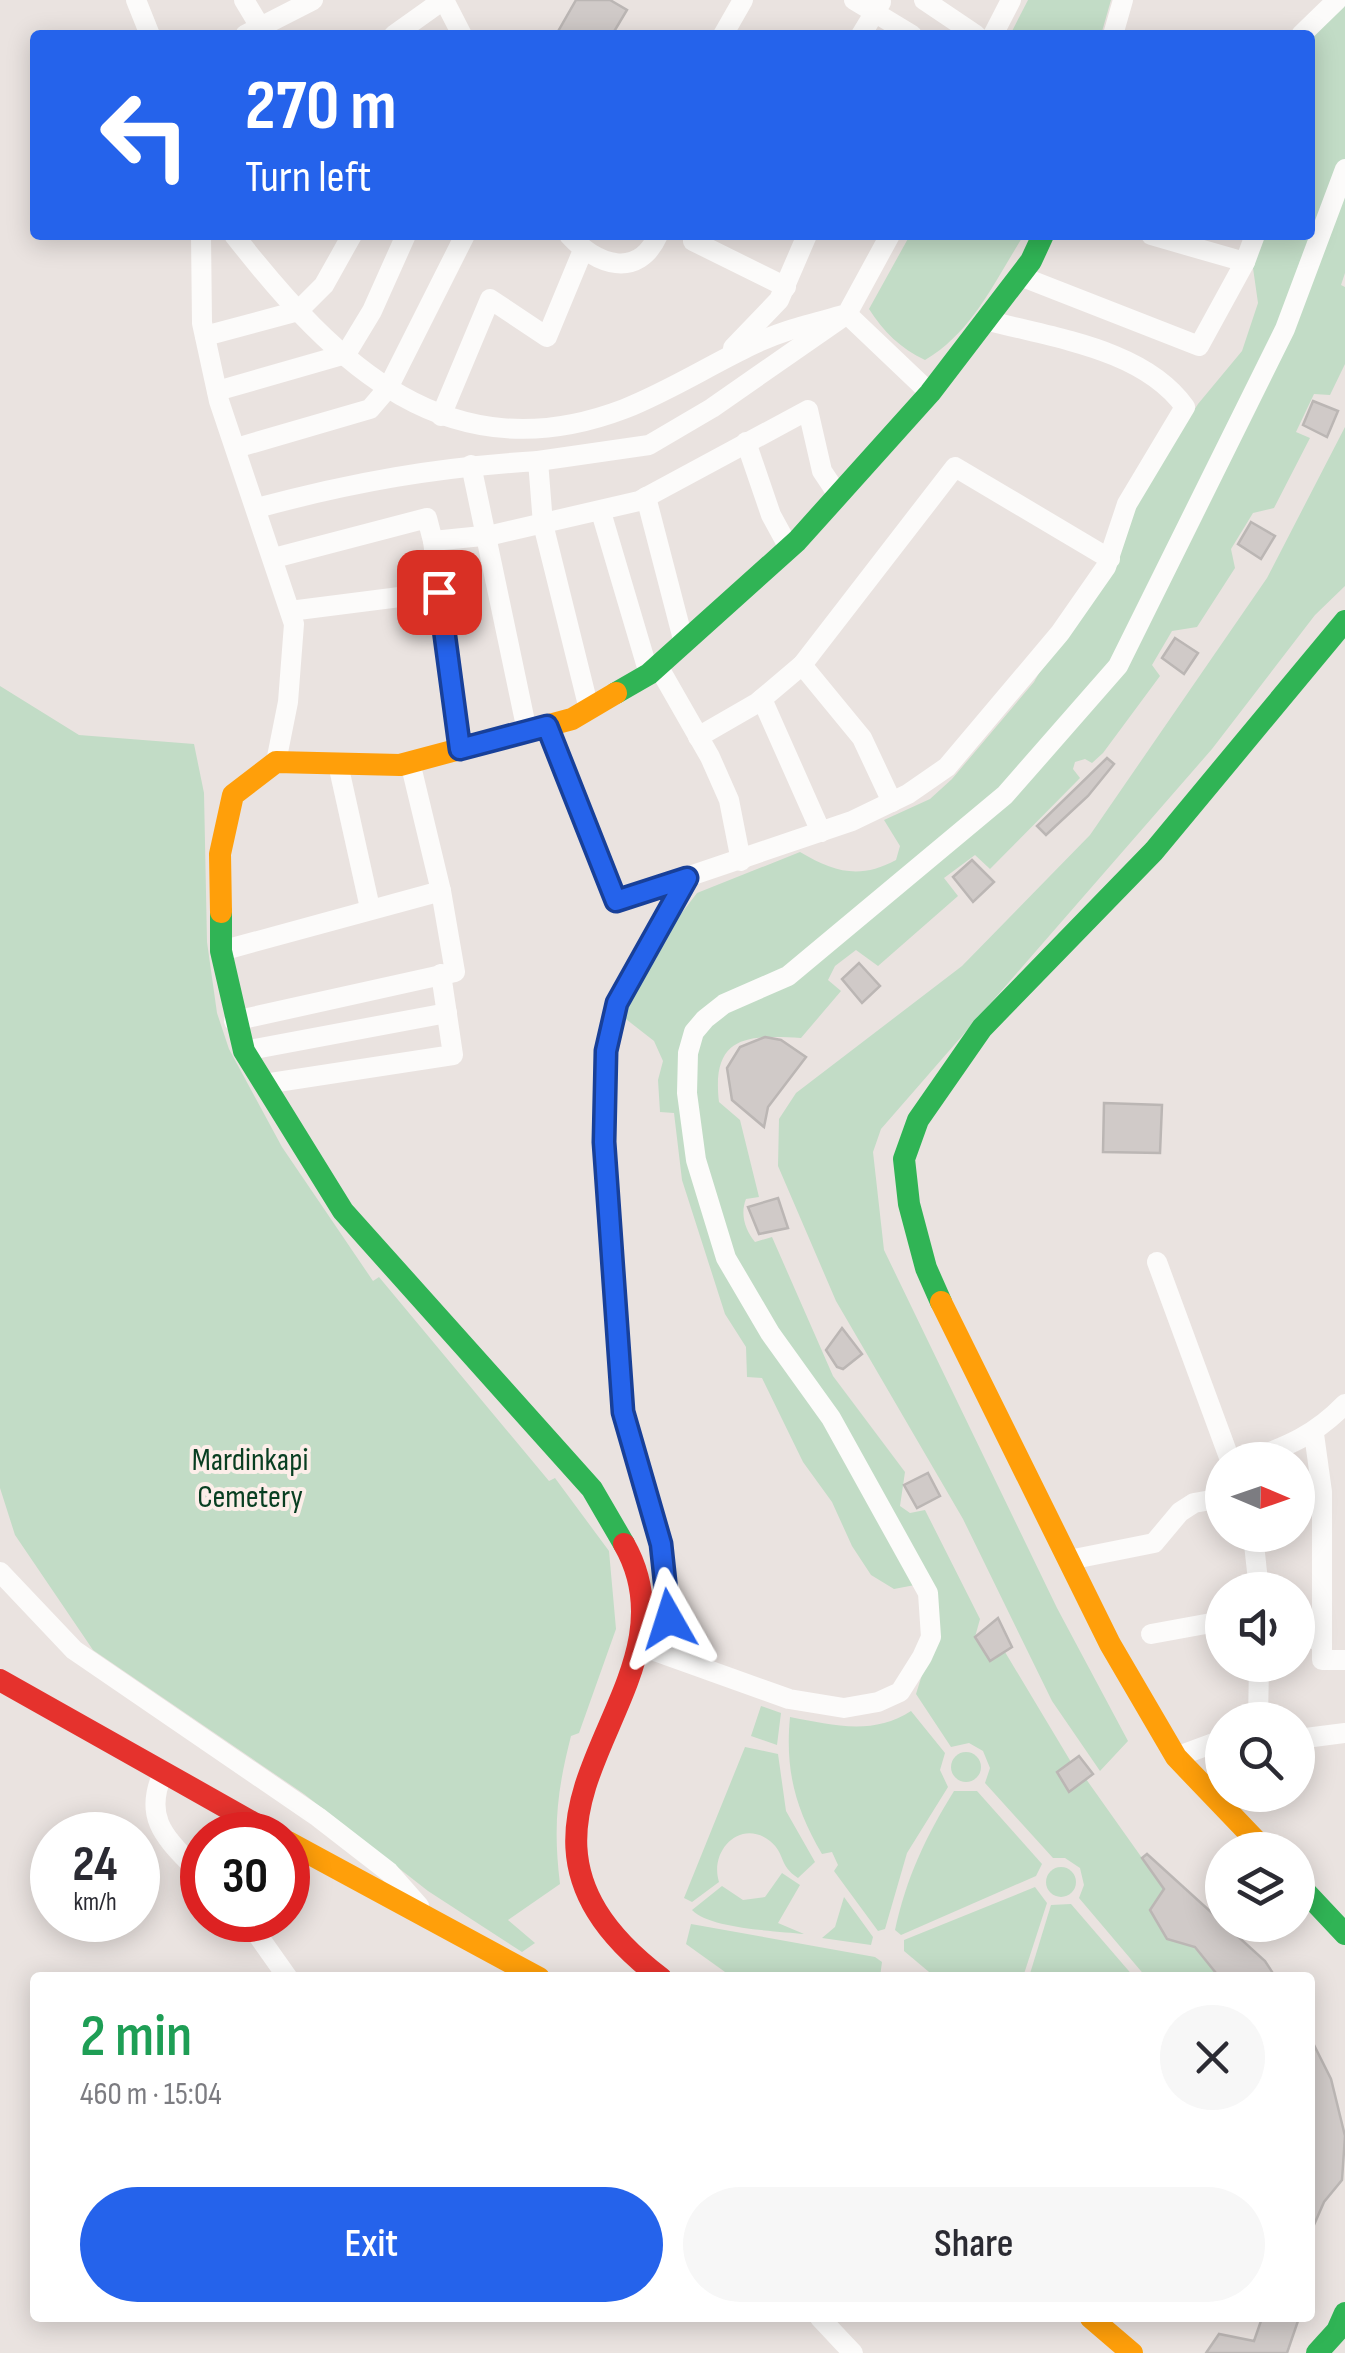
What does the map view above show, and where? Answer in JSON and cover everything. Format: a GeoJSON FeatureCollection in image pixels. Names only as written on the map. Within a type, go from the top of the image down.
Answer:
{"type":"FeatureCollection","features":[{"type":"Feature","properties":{"kind":"street"},"geometry":{"type":"LineString","coordinates":[[136,0],[148,30]]}},
{"type":"Feature","properties":{"kind":"street"},"geometry":{"type":"LineString","coordinates":[[244,0],[256,30]]}},
{"type":"Feature","properties":{"kind":"street"},"geometry":{"type":"LineString","coordinates":[[262,30],[313,0]]}},
{"type":"Feature","properties":{"kind":"street"},"geometry":{"type":"LineString","coordinates":[[401,30],[443,0],[459,30]]}},
{"type":"Feature","properties":{"kind":"street"},"geometry":{"type":"LineString","coordinates":[[726,30],[742,0]]}},
{"type":"Feature","properties":{"kind":"street"},"geometry":{"type":"LineString","coordinates":[[854,0],[878,5],[906,30]]}},
{"type":"Feature","properties":{"kind":"street"},"geometry":{"type":"LineString","coordinates":[[924,0],[969,30]]}},
{"type":"Feature","properties":{"kind":"street"},"geometry":{"type":"LineString","coordinates":[[996,30],[1011,0]]}},
{"type":"Feature","properties":{"kind":"street"},"geometry":{"type":"LineString","coordinates":[[1114,30],[1124,0]]}},
{"type":"Feature","properties":{"kind":"street"},"geometry":{"type":"LineString","coordinates":[[1306,30],[1337,0]]}},
{"type":"Feature","properties":{"kind":"street"},"geometry":{"type":"LineString","coordinates":[[864,30],[878,5]]}},
{"type":"Feature","properties":{"kind":"street"},"geometry":{"type":"LineString","coordinates":[[641,1646],[788,1699],[844,1708],[864,1706],[900,1692],[922,1657],[932,1622],[928,1593],[830,1418],[760,1318],[726,1258],[696,1160],[686,1070],[694,1032],[724,1004],[788,976],[1006,795],[1118,666],[1285,329],[1345,168]]}},
{"type":"Feature","properties":{"kind":"street"},"geometry":{"type":"LineString","coordinates":[[201,240],[204,336],[216,391],[294,624],[288,702],[276,762]]}},
{"type":"Feature","properties":{"kind":"street"},"geometry":{"type":"LineString","coordinates":[[238,240],[298,311],[346,354],[388,388],[463,425],[514,430],[574,423],[622,410],[794,328],[848,314]]}},
{"type":"Feature","properties":{"kind":"street"},"geometry":{"type":"LineString","coordinates":[[204,336],[298,311],[324,285],[349,240]]}},
{"type":"Feature","properties":{"kind":"street"},"geometry":{"type":"LineString","coordinates":[[216,391],[346,354],[372,311],[404,240]]}},
{"type":"Feature","properties":{"kind":"street"},"geometry":{"type":"LineString","coordinates":[[236,448],[370,408],[388,388],[462,240]]}},
{"type":"Feature","properties":{"kind":"street"},"geometry":{"type":"LineString","coordinates":[[441,416],[490,299],[547,337],[576,243],[604,262],[623,265],[642,260],[655,240]]}},
{"type":"Feature","properties":{"kind":"street"},"geometry":{"type":"LineString","coordinates":[[692,240],[786,287]]}},
{"type":"Feature","properties":{"kind":"street"},"geometry":{"type":"LineString","coordinates":[[718,364],[779,300],[805,240]]}},
{"type":"Feature","properties":{"kind":"street"},"geometry":{"type":"LineString","coordinates":[[257,508],[361,480],[649,444],[712,408],[848,314],[887,240]]}},
{"type":"Feature","properties":{"kind":"street"},"geometry":{"type":"LineString","coordinates":[[652,1972],[628,1953],[592,1906],[576,1848],[580,1795],[641,1646],[642,1606],[631,1557],[592,1489],[342,1211],[244,1051],[220,951],[220,854],[234,795],[276,762],[410,762],[589,710],[654,670],[789,548],[930,393],[1020,276],[1040,240]]}},
{"type":"Feature","properties":{"kind":"street"},"geometry":{"type":"LineString","coordinates":[[1168,240],[1245,262]]}},
{"type":"Feature","properties":{"kind":"street"},"geometry":{"type":"LineString","coordinates":[[1020,276],[1199,346],[1253,240]]}},
{"type":"Feature","properties":{"kind":"street"},"geometry":{"type":"LineString","coordinates":[[848,314],[930,393]]}},
{"type":"Feature","properties":{"kind":"street"},"geometry":{"type":"LineString","coordinates":[[471,465],[484,536],[537,728],[616,901],[821,832],[892,802],[948,767],[1060,633],[1110,559],[1127,504],[1185,407],[1151,372],[1094,350],[986,320]]}},
{"type":"Feature","properties":{"kind":"street"},"geometry":{"type":"LineString","coordinates":[[432,542],[484,536],[601,512],[646,497],[808,410],[822,471],[838,495]]}},
{"type":"Feature","properties":{"kind":"street"},"geometry":{"type":"LineString","coordinates":[[746,442],[771,516],[789,548]]}},
{"type":"Feature","properties":{"kind":"street"},"geometry":{"type":"LineString","coordinates":[[538,460],[543,524],[589,710]]}},
{"type":"Feature","properties":{"kind":"street"},"geometry":{"type":"LineString","coordinates":[[698,737],[762,700],[802,665],[954,467],[1110,559]]}},
{"type":"Feature","properties":{"kind":"street"},"geometry":{"type":"LineString","coordinates":[[646,497],[684,643]]}},
{"type":"Feature","properties":{"kind":"street"},"geometry":{"type":"LineString","coordinates":[[601,512],[654,670],[698,737],[729,800],[741,860]]}},
{"type":"Feature","properties":{"kind":"street"},"geometry":{"type":"LineString","coordinates":[[274,558],[427,518],[460,749]]}},
{"type":"Feature","properties":{"kind":"street"},"geometry":{"type":"LineString","coordinates":[[290,610],[439,592]]}},
{"type":"Feature","properties":{"kind":"street"},"geometry":{"type":"LineString","coordinates":[[1248,1832],[1176,1757],[1110,1644],[959,1343],[926,1268],[909,1204],[904,1159],[918,1120],[982,1028],[1154,851],[1345,621]]}},
{"type":"Feature","properties":{"kind":"street"},"geometry":{"type":"LineString","coordinates":[[802,665],[862,738],[892,802]]}},
{"type":"Feature","properties":{"kind":"street"},"geometry":{"type":"LineString","coordinates":[[762,700],[821,832]]}},
{"type":"Feature","properties":{"kind":"street"},"geometry":{"type":"LineString","coordinates":[[234,1021],[455,972],[442,890],[410,762]]}},
{"type":"Feature","properties":{"kind":"street"},"geometry":{"type":"LineString","coordinates":[[338,764],[370,908]]}},
{"type":"Feature","properties":{"kind":"street"},"geometry":{"type":"LineString","coordinates":[[674,1656],[661,1544],[623,1412],[604,1142],[606,1051],[617,1003],[687,878]]}},
{"type":"Feature","properties":{"kind":"street"},"geometry":{"type":"LineString","coordinates":[[220,951],[442,890]]}},
{"type":"Feature","properties":{"kind":"street"},"geometry":{"type":"LineString","coordinates":[[264,1084],[452,1054],[441,974]]}},
{"type":"Feature","properties":{"kind":"street"},"geometry":{"type":"LineString","coordinates":[[244,1051],[446,1013]]}},
{"type":"Feature","properties":{"kind":"street"},"geometry":{"type":"LineString","coordinates":[[1157,1262],[1223,1442]]}},
{"type":"Feature","properties":{"kind":"street"},"geometry":{"type":"LineString","coordinates":[[1294,1442],[1314,1434],[1345,1404]]}},
{"type":"Feature","properties":{"kind":"street"},"geometry":{"type":"LineString","coordinates":[[1314,1434],[1322,1492],[1322,1660],[1345,1660]]}},
{"type":"Feature","properties":{"kind":"street"},"geometry":{"type":"LineString","coordinates":[[1069,1560],[1154,1543],[1180,1512],[1205,1502]]}},
{"type":"Feature","properties":{"kind":"street"},"geometry":{"type":"LineString","coordinates":[[0,1572],[74,1650],[318,1818],[388,1872],[434,1923]]}},
{"type":"Feature","properties":{"kind":"street"},"geometry":{"type":"LineString","coordinates":[[1151,1634],[1205,1624]]}},
{"type":"Feature","properties":{"kind":"street"},"geometry":{"type":"LineString","coordinates":[[1315,1639],[1322,1640]]}},
{"type":"Feature","properties":{"kind":"street"},"geometry":{"type":"LineString","coordinates":[[0,1680],[234,1812]]}},
{"type":"Feature","properties":{"kind":"street"},"geometry":{"type":"LineString","coordinates":[[1315,1737],[1345,1733]]}},
{"type":"Feature","properties":{"kind":"street"},"geometry":{"type":"LineString","coordinates":[[1176,1757],[1205,1746]]}},
{"type":"Feature","properties":{"kind":"street"},"geometry":{"type":"LineString","coordinates":[[164,1773],[153,1795],[153,1810],[162,1830],[180,1851]]}},
{"type":"Feature","properties":{"kind":"street"},"geometry":{"type":"LineString","coordinates":[[310,1854],[528,1972]]}},
{"type":"Feature","properties":{"kind":"street"},"geometry":{"type":"LineString","coordinates":[[1315,1902],[1345,1934]]}},
{"type":"Feature","properties":{"kind":"street"},"geometry":{"type":"LineString","coordinates":[[262,1942],[284,1972]]}},
{"type":"Feature","properties":{"kind":"street"},"geometry":{"type":"LineString","coordinates":[[824,2322],[852,2353]]}},
{"type":"Feature","properties":{"kind":"street"},"geometry":{"type":"LineString","coordinates":[[1096,2322],[1132,2353]]}},
{"type":"Feature","properties":{"kind":"street"},"geometry":{"type":"LineString","coordinates":[[1317,2353],[1342,2325]]}},
{"type":"Feature","properties":{"kind":"green space"},"geometry":{"type":"Polygon","coordinates":[[[1028,0],[1111,0],[1102,30],[1013,30],[1028,0]]]}},
{"type":"Feature","properties":{"kind":"green space"},"geometry":{"type":"Polygon","coordinates":[[[1345,1],[1345,273],[1341,285],[1345,287],[1345,364],[1330,395],[1314,394],[1296,432],[1310,438],[1274,508],[1253,513],[1231,549],[1235,568],[1197,627],[1172,631],[1152,665],[1160,676],[1103,753],[1092,763],[1085,759],[1075,762],[1073,769],[1080,778],[990,869],[975,855],[944,878],[958,896],[878,966],[856,950],[835,966],[828,980],[841,991],[801,1038],[765,1037],[737,1044],[721,1063],[718,1080],[719,1102],[740,1120],[759,1197],[746,1199],[746,1227],[755,1242],[772,1237],[833,1376],[905,1472],[900,1506],[910,1513],[925,1510],[980,1619],[975,1637],[990,1661],[1005,1652],[1071,1762],[1057,1773],[1068,1791],[1086,1779],[1164,1889],[1150,1910],[1166,1938],[1195,1947],[1216,1972],[1142,1972],[1079,1898],[1084,1885],[1080,1868],[1065,1858],[1053,1858],[985,1783],[990,1768],[983,1751],[969,1743],[951,1747],[916,1694],[937,1627],[915,1585],[894,1589],[871,1575],[852,1546],[832,1502],[803,1462],[762,1378],[747,1377],[746,1347],[725,1314],[682,1180],[674,1113],[660,1112],[658,1080],[663,1061],[654,1041],[622,1016],[658,944],[697,893],[800,852],[848,871],[871,870],[896,860],[900,846],[884,820],[930,799],[952,779],[1034,682],[1139,494],[1198,404],[1242,351],[1258,303],[1252,261],[1259,240],[1315,240],[1315,30],[1345,1]]]}},
{"type":"Feature","properties":{"kind":"green space"},"geometry":{"type":"Polygon","coordinates":[[[907,240],[1021,240],[970,320],[925,360],[893,339],[869,309],[907,240]]]}},
{"type":"Feature","properties":{"kind":"green space"},"geometry":{"type":"Polygon","coordinates":[[[1345,427],[1345,586],[1315,615],[1212,749],[881,1129],[873,1152],[884,1250],[1057,1608],[1128,1741],[1100,1771],[1052,1701],[963,1519],[836,1301],[778,1166],[779,1119],[796,1093],[962,966],[1090,835],[1267,578],[1345,427]]]}},
{"type":"Feature","properties":{"kind":"green space","name":"Mardinkapi Cemetery"},"geometry":{"type":"Polygon","coordinates":[[[0,686],[79,735],[194,744],[204,793],[207,942],[217,1013],[229,1049],[282,1147],[373,1281],[379,1277],[549,1481],[555,1478],[609,1551],[616,1629],[579,1733],[571,1736],[566,1756],[557,1827],[560,1884],[508,1920],[535,1943],[522,1952],[428,1891],[304,1794],[93,1650],[15,1535],[0,1488],[0,686]]]}},
{"type":"Feature","properties":{"kind":"green space"},"geometry":{"type":"Polygon","coordinates":[[[761,1706],[781,1713],[777,1745],[751,1736],[761,1706]]]}},
{"type":"Feature","properties":{"kind":"green space"},"geometry":{"type":"Polygon","coordinates":[[[911,1711],[945,1753],[940,1770],[948,1787],[907,1853],[885,1929],[878,1931],[834,1871],[838,1865],[832,1852],[822,1854],[805,1821],[791,1772],[790,1717],[867,1726],[897,1719],[911,1711]]]}},
{"type":"Feature","properties":{"kind":"green space"},"geometry":{"type":"Polygon","coordinates":[[[745,1747],[778,1754],[786,1811],[815,1862],[798,1878],[787,1869],[770,1841],[759,1835],[738,1835],[723,1849],[717,1870],[719,1882],[692,1902],[684,1898],[745,1747]]]}},
{"type":"Feature","properties":{"kind":"green space"},"geometry":{"type":"Polygon","coordinates":[[[966,1752],[977,1756],[981,1767],[977,1778],[966,1782],[955,1778],[951,1767],[955,1756],[966,1752]]]}},
{"type":"Feature","properties":{"kind":"green space"},"geometry":{"type":"Polygon","coordinates":[[[954,1791],[977,1791],[1042,1864],[1036,1876],[901,1935],[895,1930],[911,1875],[954,1791]]]}},
{"type":"Feature","properties":{"kind":"green space"},"geometry":{"type":"Polygon","coordinates":[[[1061,1867],[1071,1872],[1076,1882],[1071,1892],[1061,1897],[1051,1892],[1046,1882],[1051,1872],[1061,1867]]]}},
{"type":"Feature","properties":{"kind":"green space"},"geometry":{"type":"Polygon","coordinates":[[[782,1873],[800,1885],[778,1923],[804,1934],[728,1925],[692,1910],[722,1886],[743,1900],[765,1897],[782,1873]]]}},
{"type":"Feature","properties":{"kind":"green space"},"geometry":{"type":"Polygon","coordinates":[[[1035,1887],[1047,1903],[1025,1972],[929,1972],[904,1951],[904,1940],[1035,1887]]]}},
{"type":"Feature","properties":{"kind":"green space"},"geometry":{"type":"Polygon","coordinates":[[[844,1897],[873,1937],[871,1945],[822,1938],[835,1927],[844,1897]]]}},
{"type":"Feature","properties":{"kind":"green space"},"geometry":{"type":"Polygon","coordinates":[[[1071,1904],[1130,1972],[1031,1972],[1051,1905],[1071,1904]]]}},
{"type":"Feature","properties":{"kind":"green space"},"geometry":{"type":"Polygon","coordinates":[[[691,1924],[875,1957],[882,1962],[881,1972],[725,1972],[686,1944],[691,1924]]]}},
{"type":"Feature","properties":{"kind":"building"},"geometry":{"type":"Polygon","coordinates":[[[576,0],[610,0],[627,10],[615,30],[559,30],[576,0]]]}},
{"type":"Feature","properties":{"kind":"building"},"geometry":{"type":"Polygon","coordinates":[[[1313,401],[1338,411],[1327,437],[1303,425],[1313,401]]]}},
{"type":"Feature","properties":{"kind":"building"},"geometry":{"type":"Polygon","coordinates":[[[1251,522],[1275,536],[1261,559],[1238,544],[1251,522]]]}},
{"type":"Feature","properties":{"kind":"building"},"geometry":{"type":"Polygon","coordinates":[[[1175,638],[1198,653],[1184,674],[1162,658],[1175,638]]]}},
{"type":"Feature","properties":{"kind":"building"},"geometry":{"type":"Polygon","coordinates":[[[1107,758],[1114,764],[1088,796],[1046,835],[1037,826],[1107,758]]]}},
{"type":"Feature","properties":{"kind":"building"},"geometry":{"type":"Polygon","coordinates":[[[972,860],[994,882],[973,902],[953,877],[972,860]]]}},
{"type":"Feature","properties":{"kind":"building"},"geometry":{"type":"Polygon","coordinates":[[[859,963],[880,986],[862,1003],[842,979],[859,963]]]}},
{"type":"Feature","properties":{"kind":"building"},"geometry":{"type":"Polygon","coordinates":[[[765,1037],[781,1040],[806,1057],[768,1107],[764,1127],[732,1100],[727,1068],[740,1047],[765,1037]]]}},
{"type":"Feature","properties":{"kind":"building"},"geometry":{"type":"Polygon","coordinates":[[[1104,1103],[1162,1105],[1160,1153],[1103,1152],[1104,1103]]]}},
{"type":"Feature","properties":{"kind":"building"},"geometry":{"type":"Polygon","coordinates":[[[778,1198],[788,1228],[759,1234],[748,1207],[778,1198]]]}},
{"type":"Feature","properties":{"kind":"building"},"geometry":{"type":"Polygon","coordinates":[[[842,1328],[862,1354],[843,1369],[837,1367],[826,1350],[842,1328]]]}},
{"type":"Feature","properties":{"kind":"building"},"geometry":{"type":"Polygon","coordinates":[[[928,1473],[940,1496],[917,1508],[904,1485],[928,1473]]]}},
{"type":"Feature","properties":{"kind":"building"},"geometry":{"type":"Polygon","coordinates":[[[998,1618],[1012,1647],[990,1661],[975,1637],[998,1618]]]}},
{"type":"Feature","properties":{"kind":"building"},"geometry":{"type":"Polygon","coordinates":[[[1079,1756],[1093,1774],[1069,1792],[1057,1772],[1079,1756]]]}},
{"type":"Feature","properties":{"kind":"building"},"geometry":{"type":"Polygon","coordinates":[[[1147,1854],[1205,1907],[1205,1942],[1244,1942],[1272,1972],[1215,1972],[1195,1947],[1167,1939],[1150,1910],[1164,1889],[1142,1858],[1147,1854]]]}},
{"type":"Feature","properties":{"kind":"building"},"geometry":{"type":"Polygon","coordinates":[[[1315,2047],[1331,2079],[1345,2136],[1342,2180],[1324,2202],[1315,2223],[1315,2047]]]}},
{"type":"Feature","properties":{"kind":"building"},"geometry":{"type":"Polygon","coordinates":[[[1261,2322],[1298,2322],[1287,2353],[1206,2353],[1219,2334],[1254,2341],[1261,2322]]]}},
{"type":"Feature","properties":{"kind":"traffic: fast"},"geometry":{"type":"LineString","coordinates":[[616,693],[649,674],[797,541],[930,393],[1031,261],[1041,240]]}},
{"type":"Feature","properties":{"kind":"traffic: fast"},"geometry":{"type":"LineString","coordinates":[[941,1302],[926,1268],[909,1204],[904,1159],[918,1120],[982,1028],[1154,851],[1345,621]]}},
{"type":"Feature","properties":{"kind":"traffic: fast"},"geometry":{"type":"LineString","coordinates":[[221,912],[221,951],[244,1051],[343,1211],[592,1489],[624,1544]]}},
{"type":"Feature","properties":{"kind":"traffic: fast"},"geometry":{"type":"LineString","coordinates":[[1315,1902],[1345,1934]]}},
{"type":"Feature","properties":{"kind":"traffic: fast"},"geometry":{"type":"LineString","coordinates":[[1317,2353],[1337,2331],[1345,2313]]}},
{"type":"Feature","properties":{"kind":"traffic: slow"},"geometry":{"type":"LineString","coordinates":[[221,912],[220,854],[233,795],[276,762],[400,765],[572,719],[616,693]]}},
{"type":"Feature","properties":{"kind":"traffic: slow"},"geometry":{"type":"LineString","coordinates":[[941,1302],[1110,1644],[1176,1757],[1248,1832]]}},
{"type":"Feature","properties":{"kind":"traffic: slow"},"geometry":{"type":"LineString","coordinates":[[310,1854],[528,1972]]}},
{"type":"Feature","properties":{"kind":"traffic: slow"},"geometry":{"type":"LineString","coordinates":[[1096,2322],[1132,2353]]}},
{"type":"Feature","properties":{"kind":"traffic: jam"},"geometry":{"type":"LineString","coordinates":[[624,1544],[642,1599],[636,1653],[579,1810],[578,1864],[602,1920],[655,1972]]}},
{"type":"Feature","properties":{"kind":"traffic: jam"},"geometry":{"type":"LineString","coordinates":[[0,1680],[234,1812]]}},
{"type":"Feature","properties":{"kind":"route"},"geometry":{"type":"LineString","coordinates":[[439,592],[460,749],[547,726],[616,901],[687,878],[617,1003],[606,1051],[604,1142],[612,1305],[623,1412],[661,1544],[669,1619]]}}]}
